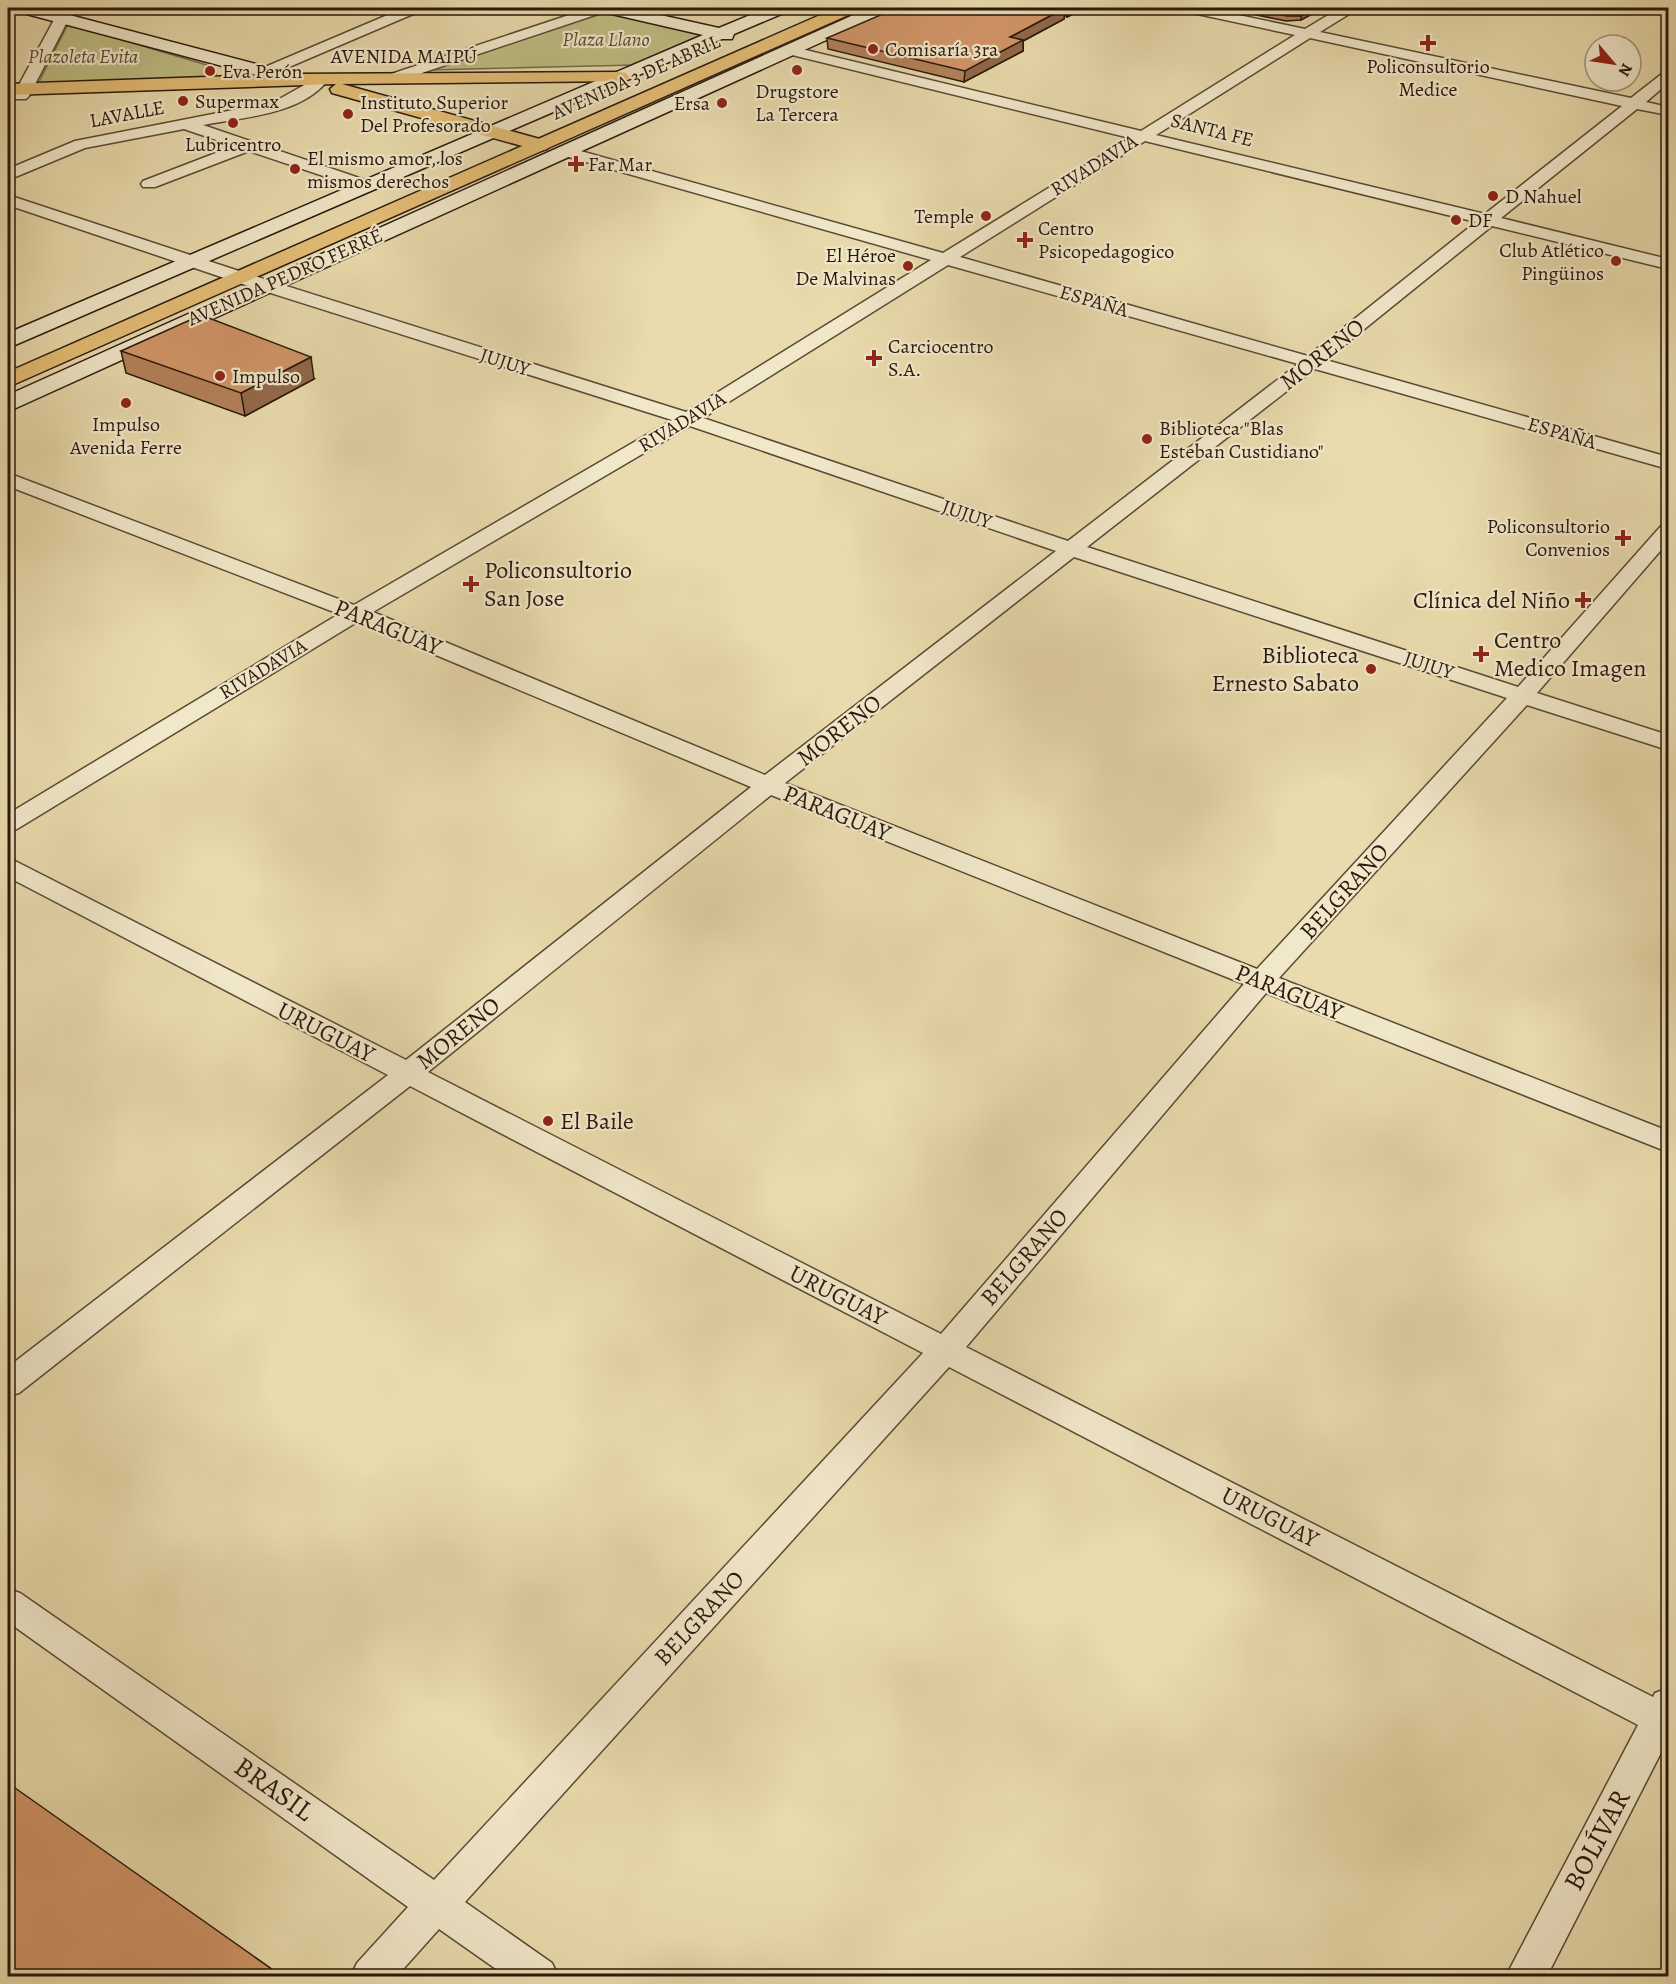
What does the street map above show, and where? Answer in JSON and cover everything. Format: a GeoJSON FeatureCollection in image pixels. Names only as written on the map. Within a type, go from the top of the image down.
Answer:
{"type":"FeatureCollection","features":[{"type":"Feature","properties":{"kind":"main road"},"geometry":{"type":"LineString","coordinates":[[25,8],[263,73],[319,82]]}},
{"type":"Feature","properties":{"kind":"main road","name":"SANTA FE"},"geometry":{"type":"LineString","coordinates":[[609,8],[789,50]]}},
{"type":"Feature","properties":{"kind":"main road","name":"AVENIDA 3 DE ABRIL"},"geometry":{"type":"LineString","coordinates":[[494,132],[780,8]]}},
{"type":"Feature","properties":{"kind":"main road","name":"AVENIDA 3 DE ABRIL"},"geometry":{"type":"LineString","coordinates":[[519,139],[818,8]]}},
{"type":"Feature","properties":{"kind":"main road","name":"AVENIDA 3 DE ABRIL"},"geometry":{"type":"LineString","coordinates":[[540,145],[849,8]]}},
{"type":"Feature","properties":{"kind":"main road"},"geometry":{"type":"LineString","coordinates":[[789,50],[882,8]]}},
{"type":"Feature","properties":{"kind":"main road","name":"AVENIDA 3 DE ABRIL"},"geometry":{"type":"LineString","coordinates":[[564,151],[789,50]]}},
{"type":"Feature","properties":{"kind":"main road","name":"AVENIDA MAIPÚ"},"geometry":{"type":"LineString","coordinates":[[15,93],[390,79],[620,77]]}},
{"type":"Feature","properties":{"kind":"main road"},"geometry":{"type":"LineString","coordinates":[[387,103],[381,97],[382,94],[398,85],[540,78]]}},
{"type":"Feature","properties":{"kind":"main road"},"geometry":{"type":"LineString","coordinates":[[15,93],[292,79]]}},
{"type":"Feature","properties":{"kind":"main road","name":"ESPAÑA"},"geometry":{"type":"LineString","coordinates":[[319,82],[564,151]]}},
{"type":"Feature","properties":{"kind":"main road"},"geometry":{"type":"LineString","coordinates":[[8,341],[494,132]]}},
{"type":"Feature","properties":{"kind":"main road","name":"AVENIDA PEDRO FERRÉ"},"geometry":{"type":"LineString","coordinates":[[8,380],[229,273],[519,139]]}},
{"type":"Feature","properties":{"kind":"main road","name":"AVENIDA PEDRO FERRÉ"},"geometry":{"type":"LineString","coordinates":[[8,363],[540,145]]}},
{"type":"Feature","properties":{"kind":"main road","name":"AVENIDA PEDRO FERRÉ"},"geometry":{"type":"LineString","coordinates":[[8,403],[564,151]]}},
{"type":"Feature","properties":{"kind":"street"},"geometry":{"type":"LineString","coordinates":[[263,73],[415,8]]}},
{"type":"Feature","properties":{"kind":"street"},"geometry":{"type":"LineString","coordinates":[[390,79],[602,8]]}},
{"type":"Feature","properties":{"kind":"street"},"geometry":{"type":"LineString","coordinates":[[1188,8],[1668,111]]}},
{"type":"Feature","properties":{"kind":"street","name":"RIVADAVIA"},"geometry":{"type":"LineString","coordinates":[[8,824],[356,613],[688,419],[1348,8]]}},
{"type":"Feature","properties":{"kind":"street"},"geometry":{"type":"LineString","coordinates":[[15,93],[62,18]]}},
{"type":"Feature","properties":{"kind":"street","name":"SANTA FE"},"geometry":{"type":"LineString","coordinates":[[789,50],[1668,264]]}},
{"type":"Feature","properties":{"kind":"street","name":"MORENO"},"geometry":{"type":"LineString","coordinates":[[8,1383],[407,1074],[768,785],[1312,362],[1668,76]]}},
{"type":"Feature","properties":{"kind":"street","name":"LAVALLE"},"geometry":{"type":"LineString","coordinates":[[8,175],[81,144],[279,106],[319,82]]}},
{"type":"Feature","properties":{"kind":"street"},"geometry":{"type":"LineString","coordinates":[[186,124],[368,186]]}},
{"type":"Feature","properties":{"kind":"street"},"geometry":{"type":"LineString","coordinates":[[149,184],[249,146]]}},
{"type":"Feature","properties":{"kind":"street","name":"ESPAÑA"},"geometry":{"type":"LineString","coordinates":[[564,151],[1668,463]]}},
{"type":"Feature","properties":{"kind":"street","name":"JUJUY"},"geometry":{"type":"LineString","coordinates":[[8,200],[265,285],[688,419],[1071,549],[1668,743]]}},
{"type":"Feature","properties":{"kind":"street","name":"PARAGUAY"},"geometry":{"type":"LineString","coordinates":[[8,479],[356,613],[768,785],[1668,1142]]}},
{"type":"Feature","properties":{"kind":"street","name":"BELGRANO"},"geometry":{"type":"LineString","coordinates":[[371,1977],[945,1350],[1261,981],[1522,696],[1668,530]]}},
{"type":"Feature","properties":{"kind":"street","name":"URUGUAY"},"geometry":{"type":"LineString","coordinates":[[8,867],[945,1350],[1666,1715]]}},
{"type":"Feature","properties":{"kind":"street","name":"BRASIL"},"geometry":{"type":"LineString","coordinates":[[8,1603],[437,1903],[538,1977]]}},
{"type":"Feature","properties":{"kind":"street","name":"BOLÍVAR"},"geometry":{"type":"LineString","coordinates":[[1526,1977],[1666,1715]]}},
{"type":"Feature","properties":{"kind":"green space","name":"Plaza Llano"},"geometry":{"type":"Polygon","coordinates":[[[606,10],[706,34],[636,65],[430,70],[606,10]]]}},
{"type":"Feature","properties":{"kind":"green space","name":"Plazoleta Evita"},"geometry":{"type":"Polygon","coordinates":[[[68,24],[207,65],[213,68],[216,74],[207,78],[38,84],[68,24]]]}},
{"type":"Feature","properties":{"kind":"building"},"geometry":{"type":"Polygon","coordinates":[[[924,8],[1065,8],[1010,37],[1023,40],[965,71],[827,38],[892,10],[910,14],[924,8]]]}},
{"type":"Feature","properties":{"kind":"building"},"geometry":{"type":"Polygon","coordinates":[[[1065,8],[1077,8],[1067,13],[1065,8]]]}},
{"type":"Feature","properties":{"kind":"building"},"geometry":{"type":"Polygon","coordinates":[[[1246,8],[1315,8],[1301,16],[1287,16],[1246,8]]]}},
{"type":"Feature","properties":{"kind":"building"},"geometry":{"type":"Polygon","coordinates":[[[201,315],[311,357],[241,393],[121,351],[201,315]]]}},
{"type":"Feature","properties":{"kind":"building"},"geometry":{"type":"Polygon","coordinates":[[[8,1783],[283,1977],[8,1977],[8,1783]]]}},
{"type":"Feature","properties":{"kind":"place","name":"Policonsultorio Medice"},"geometry":{"type":"Point","coordinates":[1428,43]}},
{"type":"Feature","properties":{"kind":"place","name":"Comisaría 3ra"},"geometry":{"type":"Point","coordinates":[873,49]}},
{"type":"Feature","properties":{"kind":"place","name":"Drugstore La Tercera"},"geometry":{"type":"Point","coordinates":[797,70]}},
{"type":"Feature","properties":{"kind":"place","name":"Eva Perón"},"geometry":{"type":"Point","coordinates":[210,71]}},
{"type":"Feature","properties":{"kind":"place","name":"Supermax"},"geometry":{"type":"Point","coordinates":[183,101]}},
{"type":"Feature","properties":{"kind":"place","name":"Ersa"},"geometry":{"type":"Point","coordinates":[722,103]}},
{"type":"Feature","properties":{"kind":"place","name":"Instituto Superior Del Profesorado"},"geometry":{"type":"Point","coordinates":[348,114]}},
{"type":"Feature","properties":{"kind":"place","name":"Lubricentro"},"geometry":{"type":"Point","coordinates":[233,123]}},
{"type":"Feature","properties":{"kind":"place","name":"Far Mar"},"geometry":{"type":"Point","coordinates":[576,164]}},
{"type":"Feature","properties":{"kind":"place","name":"El mismo amor, los mismos derechos"},"geometry":{"type":"Point","coordinates":[295,169]}},
{"type":"Feature","properties":{"kind":"place","name":"D Nahuel"},"geometry":{"type":"Point","coordinates":[1493,196]}},
{"type":"Feature","properties":{"kind":"place","name":"Temple"},"geometry":{"type":"Point","coordinates":[986,216]}},
{"type":"Feature","properties":{"kind":"place","name":"DF"},"geometry":{"type":"Point","coordinates":[1456,220]}},
{"type":"Feature","properties":{"kind":"place","name":"Centro Psicopedagogico"},"geometry":{"type":"Point","coordinates":[1025,240]}},
{"type":"Feature","properties":{"kind":"place","name":"Club Atlético Pingüinos"},"geometry":{"type":"Point","coordinates":[1616,261]}},
{"type":"Feature","properties":{"kind":"place","name":"El Héroe De Malvinas"},"geometry":{"type":"Point","coordinates":[908,266]}},
{"type":"Feature","properties":{"kind":"place","name":"Carciocentro S.A."},"geometry":{"type":"Point","coordinates":[874,358]}},
{"type":"Feature","properties":{"kind":"place","name":"Impulso"},"geometry":{"type":"Point","coordinates":[220,376]}},
{"type":"Feature","properties":{"kind":"place","name":"Impulso Avenida Ferre"},"geometry":{"type":"Point","coordinates":[126,403]}},
{"type":"Feature","properties":{"kind":"place","name":"Biblioteca \"Blas Esteban Custidiano\""},"geometry":{"type":"Point","coordinates":[1147,439]}},
{"type":"Feature","properties":{"kind":"place","name":"Policonsultorio Convenios"},"geometry":{"type":"Point","coordinates":[1623,538]}},
{"type":"Feature","properties":{"kind":"place","name":"Policonsultorio San Jose"},"geometry":{"type":"Point","coordinates":[471,584]}},
{"type":"Feature","properties":{"kind":"place","name":"Clínica del Niño"},"geometry":{"type":"Point","coordinates":[1583,600]}},
{"type":"Feature","properties":{"kind":"place","name":"Centro Medico Imagen"},"geometry":{"type":"Point","coordinates":[1481,654]}},
{"type":"Feature","properties":{"kind":"place","name":"Biblioteca Ernesto Sabato"},"geometry":{"type":"Point","coordinates":[1371,669]}},
{"type":"Feature","properties":{"kind":"place","name":"El Baile"},"geometry":{"type":"Point","coordinates":[548,1121]}}]}
